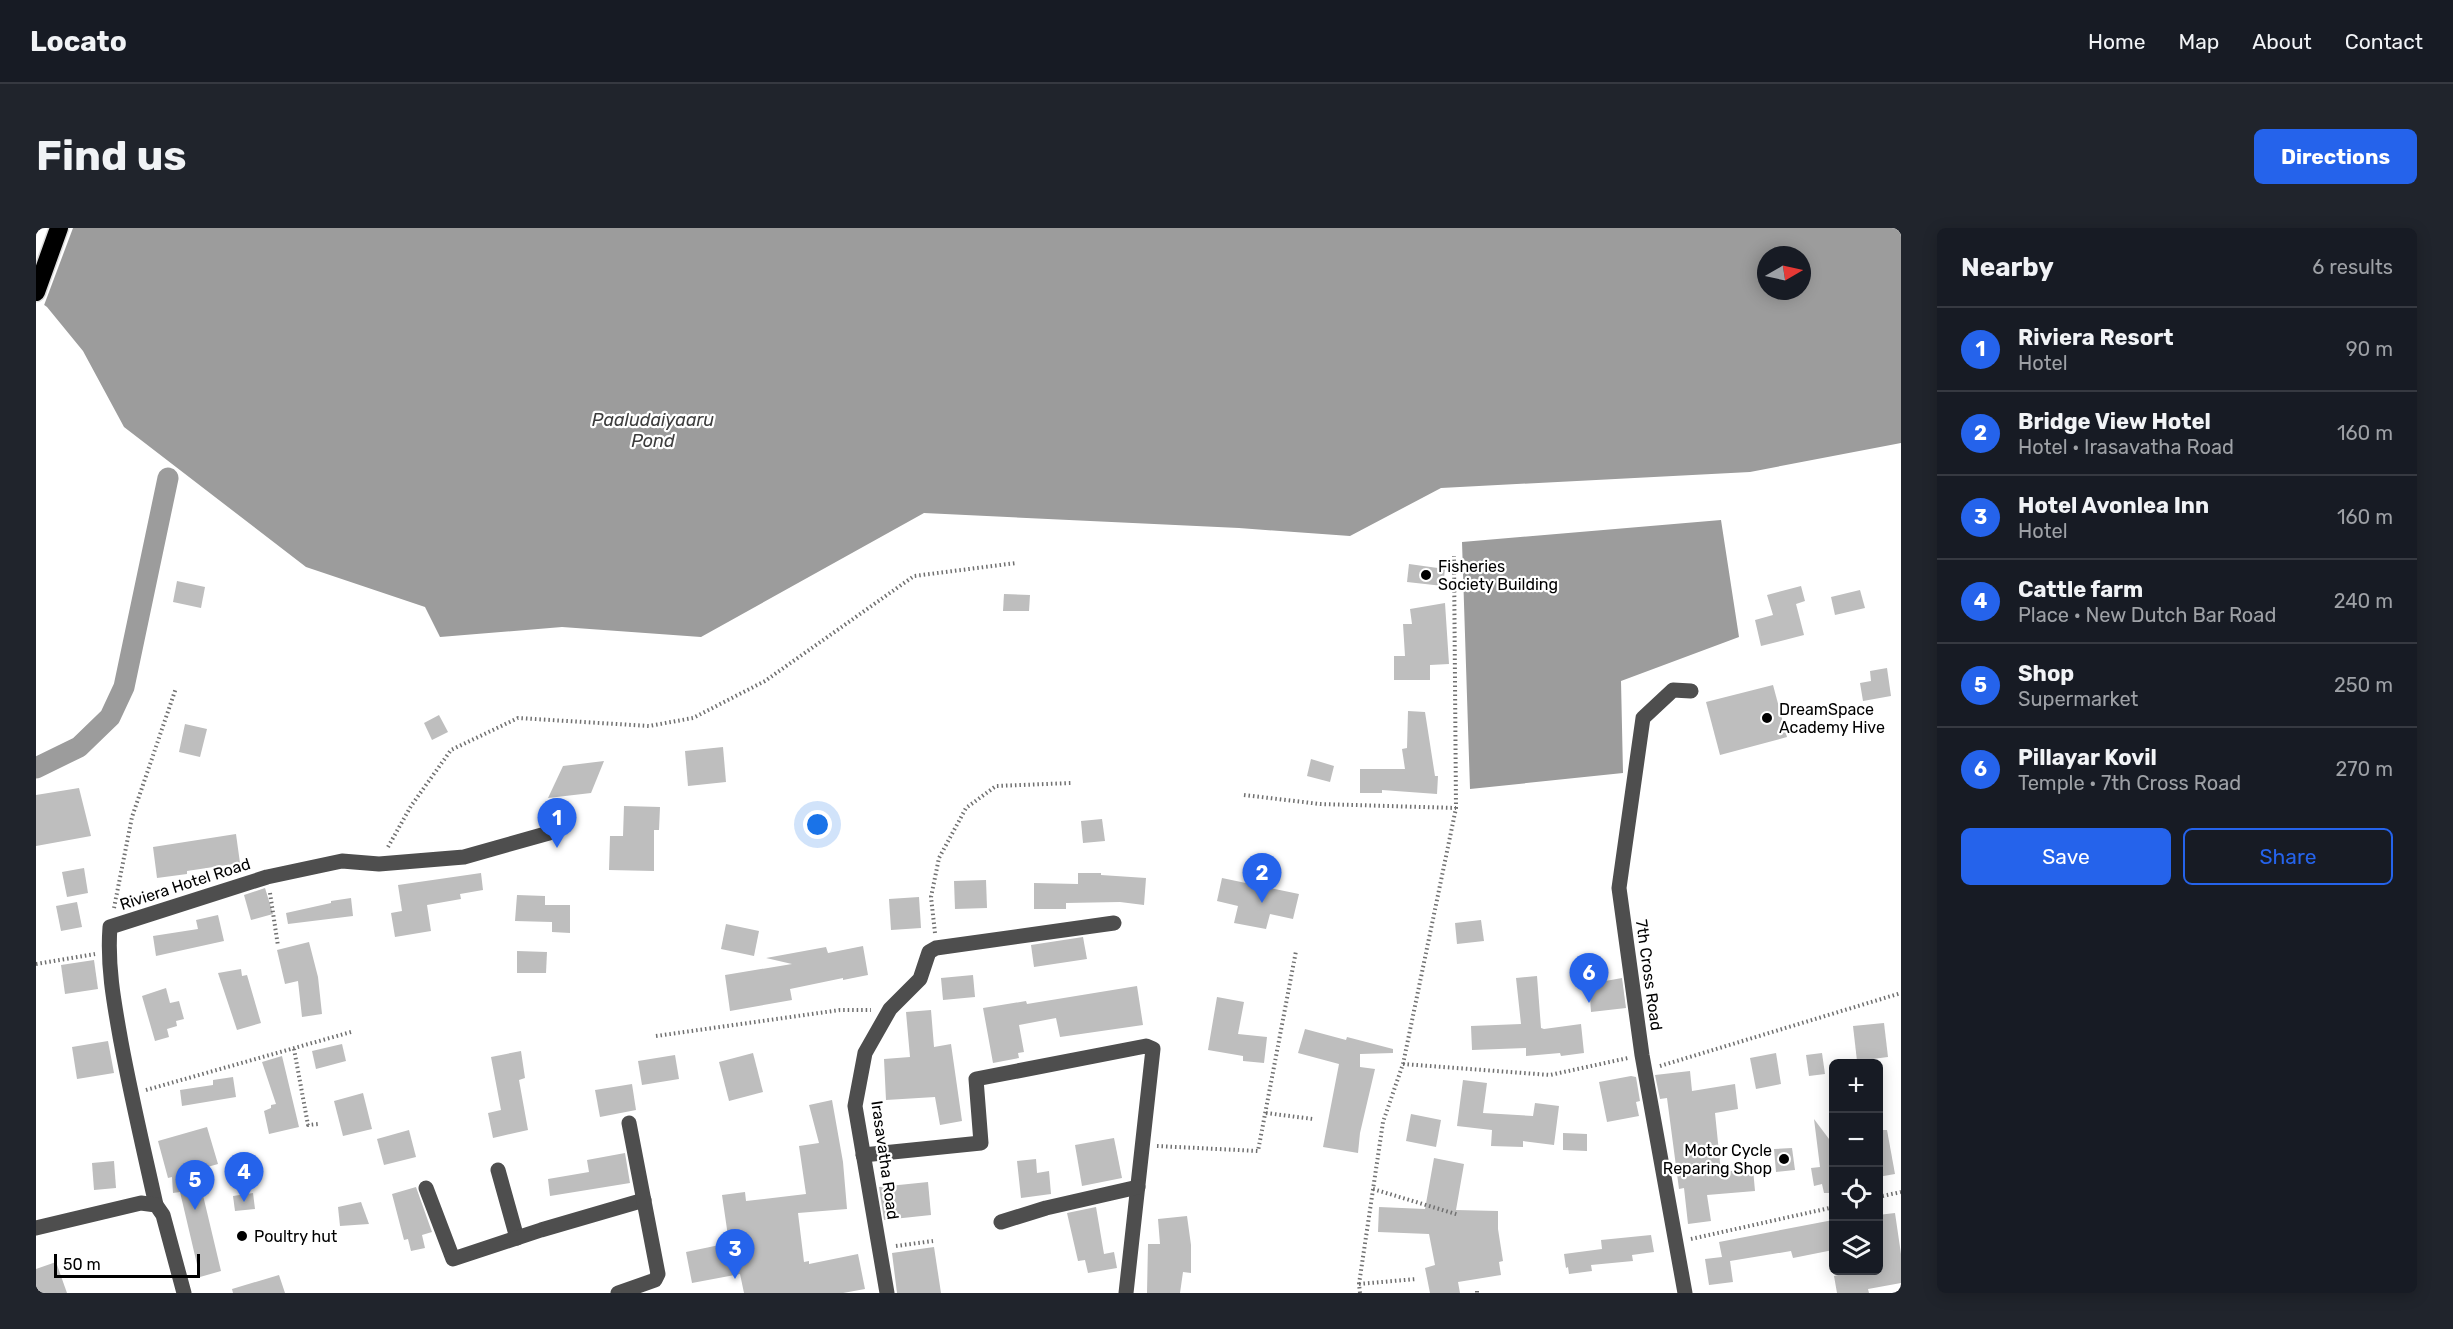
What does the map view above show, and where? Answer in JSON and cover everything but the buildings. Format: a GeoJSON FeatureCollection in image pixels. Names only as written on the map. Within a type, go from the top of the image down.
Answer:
{"type":"FeatureCollection","features":[{"type":"Feature","properties":{"kind":"highway"},"geometry":{"type":"LineString","coordinates":[[36,256],[46,228]]}},
{"type":"Feature","properties":{"kind":"highway"},"geometry":{"type":"LineString","coordinates":[[36,292],[59,228]]}},
{"type":"Feature","properties":{"kind":"street","name":"7th Cross Road"},"geometry":{"type":"LineString","coordinates":[[1685,1293],[1644,1063],[1619,888],[1643,718],[1673,690],[1691,691]]}},
{"type":"Feature","properties":{"kind":"street","name":"Riviera Hotel Road"},"geometry":{"type":"LineString","coordinates":[[184,1293],[163,1215],[156,1205],[131,1094],[111,984],[108,952],[110,927],[267,877],[342,861],[380,864],[464,857],[549,832]]}},
{"type":"Feature","properties":{"kind":"street"},"geometry":{"type":"LineString","coordinates":[[936,948],[1114,923]]}},
{"type":"Feature","properties":{"kind":"street","name":"Irasavatha Road"},"geometry":{"type":"LineString","coordinates":[[887,1293],[855,1106],[865,1053],[890,1010],[920,979],[929,952],[936,948]]}},
{"type":"Feature","properties":{"kind":"street"},"geometry":{"type":"LineString","coordinates":[[863,1155],[981,1143],[976,1079],[1146,1046],[1152,1049],[1126,1293]]}},
{"type":"Feature","properties":{"kind":"street"},"geometry":{"type":"LineString","coordinates":[[618,1293],[655,1280],[658,1274],[629,1123]]}},
{"type":"Feature","properties":{"kind":"street"},"geometry":{"type":"LineString","coordinates":[[498,1170],[517,1238]]}},
{"type":"Feature","properties":{"kind":"street"},"geometry":{"type":"LineString","coordinates":[[1001,1222],[1046,1208],[1138,1187]]}},
{"type":"Feature","properties":{"kind":"street"},"geometry":{"type":"LineString","coordinates":[[426,1188],[453,1259],[644,1200]]}},
{"type":"Feature","properties":{"kind":"street"},"geometry":{"type":"LineString","coordinates":[[36,1228],[141,1203],[156,1205]]}},
{"type":"Feature","properties":{"kind":"path"},"geometry":{"type":"LineString","coordinates":[[1360,1293],[1359,1284],[1383,1122],[1403,1064],[1456,808],[1454,556]]}},
{"type":"Feature","properties":{"kind":"path"},"geometry":{"type":"LineString","coordinates":[[380,864],[411,806],[451,750],[518,718],[649,726],[693,718],[765,681],[914,576],[1016,562]]}},
{"type":"Feature","properties":{"kind":"path"},"geometry":{"type":"LineString","coordinates":[[110,927],[132,817],[176,688]]}},
{"type":"Feature","properties":{"kind":"path"},"geometry":{"type":"LineString","coordinates":[[936,948],[931,897],[939,858],[966,808],[996,786],[1071,783]]}},
{"type":"Feature","properties":{"kind":"path"},"geometry":{"type":"LineString","coordinates":[[1244,795],[1320,804],[1456,808]]}},
{"type":"Feature","properties":{"kind":"path"},"geometry":{"type":"LineString","coordinates":[[267,877],[278,946]]}},
{"type":"Feature","properties":{"kind":"path"},"geometry":{"type":"LineString","coordinates":[[1141,1146],[1258,1151],[1296,951]]}},
{"type":"Feature","properties":{"kind":"path"},"geometry":{"type":"LineString","coordinates":[[36,964],[108,952]]}},
{"type":"Feature","properties":{"kind":"path"},"geometry":{"type":"LineString","coordinates":[[1403,1064],[1550,1075],[1644,1063],[1901,993]]}},
{"type":"Feature","properties":{"kind":"path"},"geometry":{"type":"LineString","coordinates":[[656,1036],[840,1010],[890,1010]]}},
{"type":"Feature","properties":{"kind":"path"},"geometry":{"type":"LineString","coordinates":[[131,1094],[351,1032]]}},
{"type":"Feature","properties":{"kind":"path"},"geometry":{"type":"LineString","coordinates":[[294,1049],[308,1125],[318,1124]]}},
{"type":"Feature","properties":{"kind":"path"},"geometry":{"type":"LineString","coordinates":[[1266,1113],[1313,1119]]}},
{"type":"Feature","properties":{"kind":"path"},"geometry":{"type":"LineString","coordinates":[[1373,1189],[1459,1215]]}},
{"type":"Feature","properties":{"kind":"path"},"geometry":{"type":"LineString","coordinates":[[1883,1196],[1901,1192]]}},
{"type":"Feature","properties":{"kind":"path"},"geometry":{"type":"LineString","coordinates":[[1676,1242],[1829,1208]]}},
{"type":"Feature","properties":{"kind":"path"},"geometry":{"type":"LineString","coordinates":[[880,1248],[933,1241]]}},
{"type":"Feature","properties":{"kind":"path"},"geometry":{"type":"LineString","coordinates":[[1359,1284],[1416,1279]]}},
{"type":"Feature","properties":{"kind":"water","name":"Paaludaiyaaru Pond"},"geometry":{"type":"Polygon","coordinates":[[[36,228],[1901,228],[1901,443],[1750,472],[1441,488],[1350,536],[1239,528],[924,513],[701,637],[562,627],[440,637],[425,607],[306,567],[124,427],[83,351],[47,307],[36,299],[36,228]]]}},
{"type":"Feature","properties":{"kind":"water"},"geometry":{"type":"Polygon","coordinates":[[[1721,520],[1739,637],[1621,681],[1623,773],[1470,789],[1462,542],[1721,520]]]}},
{"type":"Feature","properties":{"kind":"pier"},"geometry":{"type":"Polygon","coordinates":[[[36,228],[73,228],[43,308],[36,303],[36,228]]]}},
{"type":"Feature","properties":{"kind":"waterway"},"geometry":{"type":"LineString","coordinates":[[36,768],[79,747],[110,717],[124,687],[168,478]]}},
{"type":"Feature","properties":{"kind":"place","name":"Fisheries Society Building"},"geometry":{"type":"Point","coordinates":[1426,575]}},
{"type":"Feature","properties":{"kind":"place","name":"DreamSpace Academy Hive"},"geometry":{"type":"Point","coordinates":[1767,718]}},
{"type":"Feature","properties":{"kind":"place","name":"Riviera Resort"},"geometry":{"type":"Point","coordinates":[557,848]}},
{"type":"Feature","properties":{"kind":"place","name":"Bridge View Hotel"},"geometry":{"type":"Point","coordinates":[1262,903]}},
{"type":"Feature","properties":{"kind":"place","name":"Pillayar Kovil"},"geometry":{"type":"Point","coordinates":[1589,1003]}},
{"type":"Feature","properties":{"kind":"place","name":"Motor Cycle Reparing Shop"},"geometry":{"type":"Point","coordinates":[1784,1159]}},
{"type":"Feature","properties":{"kind":"place","name":"Cattle farm"},"geometry":{"type":"Point","coordinates":[244,1202]}},
{"type":"Feature","properties":{"kind":"place","name":"Shop"},"geometry":{"type":"Point","coordinates":[195,1210]}},
{"type":"Feature","properties":{"kind":"place","name":"Poultry hut"},"geometry":{"type":"Point","coordinates":[242,1236]}},
{"type":"Feature","properties":{"kind":"place","name":"Hotel Avonlea Inn"},"geometry":{"type":"Point","coordinates":[735,1279]}}]}
